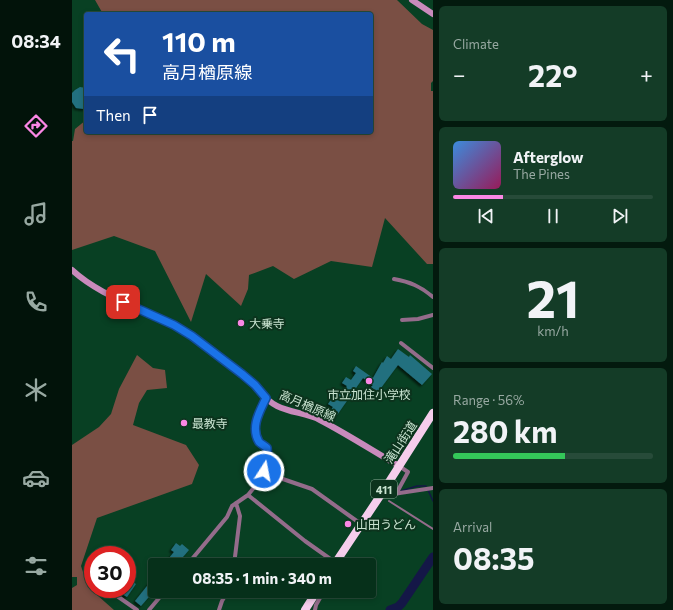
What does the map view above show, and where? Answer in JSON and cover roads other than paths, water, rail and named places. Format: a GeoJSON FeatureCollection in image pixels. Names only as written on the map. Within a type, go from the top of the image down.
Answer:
{"type":"FeatureCollection","features":[{"type":"Feature","properties":{"kind":"highway","name":"滝山街道"},"geometry":{"type":"LineString","coordinates":[[339,558],[433,413]]}},
{"type":"Feature","properties":{"kind":"highway"},"geometry":{"type":"LineString","coordinates":[[305,610],[313,598]]}},
{"type":"Feature","properties":{"kind":"main road"},"geometry":{"type":"LineString","coordinates":[[412,0],[433,14]]}},
{"type":"Feature","properties":{"kind":"main road","name":"高月楢原線"},"geometry":{"type":"LineString","coordinates":[[72,270],[80,278],[123,302],[174,325],[192,336],[242,374],[255,385],[266,398],[277,406],[320,420],[399,466]]}},
{"type":"Feature","properties":{"kind":"street"},"geometry":{"type":"LineString","coordinates":[[394,279],[423,288],[433,297]]}},
{"type":"Feature","properties":{"kind":"street"},"geometry":{"type":"LineString","coordinates":[[402,320],[418,319],[433,315]]}},
{"type":"Feature","properties":{"kind":"street"},"geometry":{"type":"LineString","coordinates":[[401,343],[433,368]]}},
{"type":"Feature","properties":{"kind":"street"},"geometry":{"type":"LineString","coordinates":[[193,558],[227,517],[232,506],[248,495],[256,485],[259,476],[267,466],[267,448],[259,442],[256,433],[256,419],[266,398]]}},
{"type":"Feature","properties":{"kind":"street"},"geometry":{"type":"LineString","coordinates":[[396,494],[408,472],[399,466]]}},
{"type":"Feature","properties":{"kind":"street"},"geometry":{"type":"LineString","coordinates":[[274,476],[312,489],[361,524]]}},
{"type":"Feature","properties":{"kind":"street"},"geometry":{"type":"LineString","coordinates":[[380,496],[433,488]]}},
{"type":"Feature","properties":{"kind":"street"},"geometry":{"type":"LineString","coordinates":[[248,495],[327,558]]}},
{"type":"Feature","properties":{"kind":"street"},"geometry":{"type":"LineString","coordinates":[[235,558],[240,516],[236,503]]}},
{"type":"Feature","properties":{"kind":"street"},"geometry":{"type":"LineString","coordinates":[[120,598],[137,610]]}},
{"type":"Feature","properties":{"kind":"street"},"geometry":{"type":"LineString","coordinates":[[149,610],[159,598]]}},
{"type":"Feature","properties":{"kind":"street"},"geometry":{"type":"LineString","coordinates":[[219,610],[224,598]]}},
{"type":"Feature","properties":{"kind":"street"},"geometry":{"type":"LineString","coordinates":[[315,610],[320,598]]}},
{"type":"Feature","properties":{"kind":"lane"},"geometry":{"type":"LineString","coordinates":[[389,501],[433,529]]}},
{"type":"Feature","properties":{"kind":"waterway"},"geometry":{"type":"LineString","coordinates":[[401,491],[417,486],[426,486]]}},
{"type":"Feature","properties":{"kind":"waterway"},"geometry":{"type":"LineString","coordinates":[[428,490],[433,501]]}},
{"type":"Feature","properties":{"kind":"waterway"},"geometry":{"type":"LineString","coordinates":[[390,610],[398,607],[402,603],[433,557]]}},
{"type":"Feature","properties":{"kind":"place","name":"大乗寺"},"geometry":{"type":"Point","coordinates":[241,323]}},
{"type":"Feature","properties":{"kind":"place","name":"市立加住小学校"},"geometry":{"type":"Point","coordinates":[369,381]}},
{"type":"Feature","properties":{"kind":"place","name":"最教寺"},"geometry":{"type":"Point","coordinates":[184,423]}},
{"type":"Feature","properties":{"kind":"place","name":"山田うどん"},"geometry":{"type":"Point","coordinates":[348,524]}}]}
